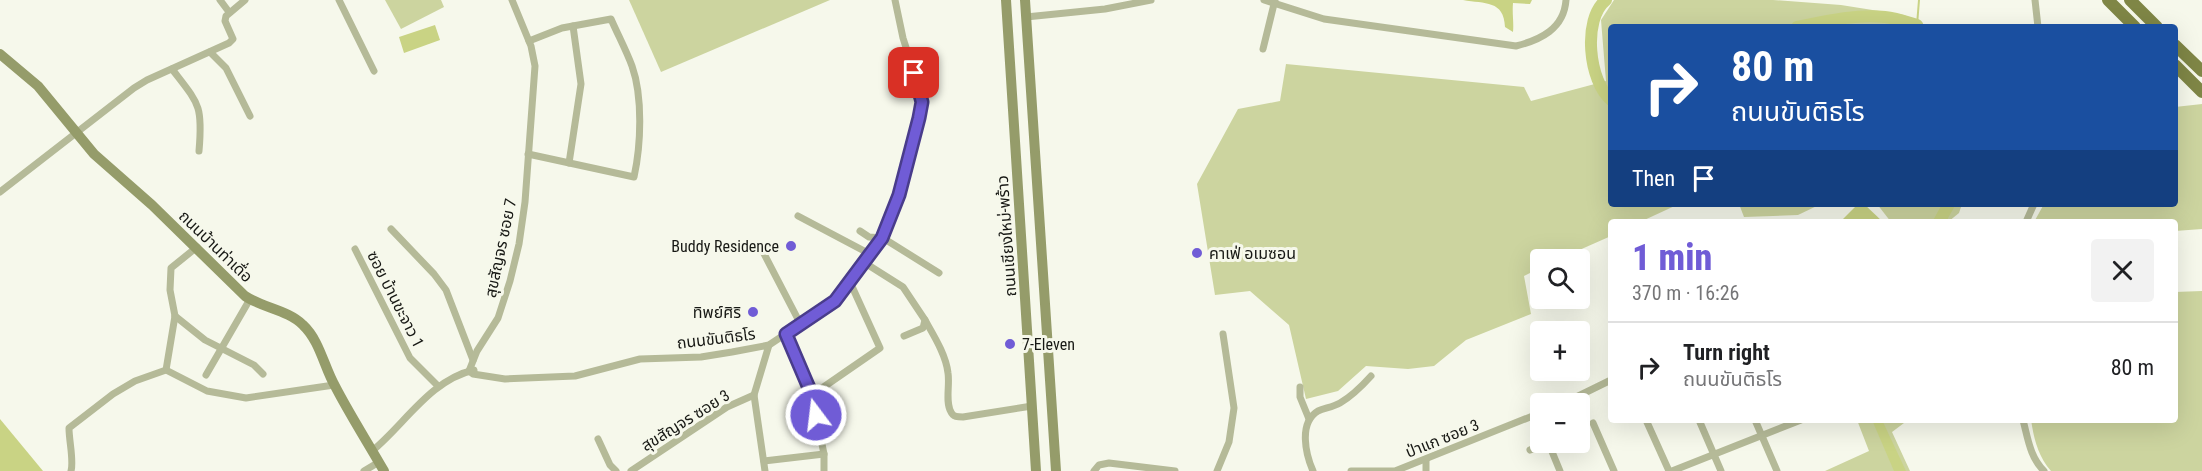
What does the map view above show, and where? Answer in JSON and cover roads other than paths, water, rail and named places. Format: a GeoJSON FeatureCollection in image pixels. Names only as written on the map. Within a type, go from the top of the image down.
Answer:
{"type":"FeatureCollection","features":[{"type":"Feature","properties":{"kind":"main road","name":"ถนนเชียงใหม่-พร้าว"},"geometry":{"type":"LineString","coordinates":[[1005,0],[1036,471]]}},
{"type":"Feature","properties":{"kind":"main road","name":"ถนนเชียงใหม่-พร้าว"},"geometry":{"type":"LineString","coordinates":[[1025,0],[1056,471]]}},
{"type":"Feature","properties":{"kind":"main road"},"geometry":{"type":"LineString","coordinates":[[2108,0],[2133,24]]}},
{"type":"Feature","properties":{"kind":"main road"},"geometry":{"type":"LineString","coordinates":[[2130,0],[2154,24]]}},
{"type":"Feature","properties":{"kind":"main road"},"geometry":{"type":"LineString","coordinates":[[2178,48],[2202,71]]}},
{"type":"Feature","properties":{"kind":"main road","name":"ถนนบ้านท่าเดื่อ"},"geometry":{"type":"LineString","coordinates":[[0,54],[38,86],[94,154],[197,247],[223,275],[250,299],[295,318],[305,326],[315,342],[334,385],[382,466]]}},
{"type":"Feature","properties":{"kind":"main road"},"geometry":{"type":"LineString","coordinates":[[2178,69],[2202,92]]}},
{"type":"Feature","properties":{"kind":"street"},"geometry":{"type":"LineString","coordinates":[[220,0],[229,12]]}},
{"type":"Feature","properties":{"kind":"street"},"geometry":{"type":"LineString","coordinates":[[0,192],[134,88],[232,39],[225,21],[229,12],[245,0]]}},
{"type":"Feature","properties":{"kind":"street"},"geometry":{"type":"LineString","coordinates":[[339,0],[374,71]]}},
{"type":"Feature","properties":{"kind":"street","name":"สุขสัญจร ซอย 7"},"geometry":{"type":"LineString","coordinates":[[470,371],[477,351],[498,318],[510,281],[525,201],[535,66],[529,41],[512,0]]}},
{"type":"Feature","properties":{"kind":"street","name":"ถนนขันติธโร"},"geometry":{"type":"LineString","coordinates":[[470,371],[473,374],[505,379],[575,376],[640,359],[700,357],[769,345],[835,301],[882,238],[899,195],[922,102],[903,38],[895,0]]}},
{"type":"Feature","properties":{"kind":"street"},"geometry":{"type":"LineString","coordinates":[[1026,16],[1105,9],[1122,3],[1151,0]]}},
{"type":"Feature","properties":{"kind":"street"},"geometry":{"type":"LineString","coordinates":[[1264,0],[1274,1],[1324,19],[1516,46],[1533,42],[1549,33],[1565,11],[1566,0]]}},
{"type":"Feature","properties":{"kind":"street"},"geometry":{"type":"LineString","coordinates":[[2035,0],[2038,24]]}},
{"type":"Feature","properties":{"kind":"street"},"geometry":{"type":"LineString","coordinates":[[1263,49],[1274,1]]}},
{"type":"Feature","properties":{"kind":"street"},"geometry":{"type":"LineString","coordinates":[[528,154],[634,177],[638,156],[639,112],[633,69],[611,19],[573,26],[529,41]]}},
{"type":"Feature","properties":{"kind":"street"},"geometry":{"type":"LineString","coordinates":[[569,163],[581,84],[573,26]]}},
{"type":"Feature","properties":{"kind":"street"},"geometry":{"type":"LineString","coordinates":[[210,52],[226,68],[250,116]]}},
{"type":"Feature","properties":{"kind":"street"},"geometry":{"type":"LineString","coordinates":[[172,69],[197,102],[201,123],[199,151]]}},
{"type":"Feature","properties":{"kind":"street"},"geometry":{"type":"LineString","coordinates":[[798,216],[870,254]]}},
{"type":"Feature","properties":{"kind":"street"},"geometry":{"type":"LineString","coordinates":[[391,229],[434,274],[446,290],[473,360]]}},
{"type":"Feature","properties":{"kind":"street"},"geometry":{"type":"LineString","coordinates":[[860,231],[869,237],[882,238],[939,273]]}},
{"type":"Feature","properties":{"kind":"street"},"geometry":{"type":"LineString","coordinates":[[760,246],[801,325]]}},
{"type":"Feature","properties":{"kind":"street"},"geometry":{"type":"LineString","coordinates":[[166,369],[176,316],[170,290],[171,268],[197,247]]}},
{"type":"Feature","properties":{"kind":"street","name":"ซอย บ้านขะจาว 1"},"geometry":{"type":"LineString","coordinates":[[355,249],[410,358],[438,386]]}},
{"type":"Feature","properties":{"kind":"street"},"geometry":{"type":"LineString","coordinates":[[865,262],[903,287],[925,320],[939,345],[948,372],[949,407],[955,417],[1032,406]]}},
{"type":"Feature","properties":{"kind":"street"},"geometry":{"type":"LineString","coordinates":[[812,395],[880,348],[850,282]]}},
{"type":"Feature","properties":{"kind":"street"},"geometry":{"type":"LineString","coordinates":[[206,375],[250,299]]}},
{"type":"Feature","properties":{"kind":"street"},"geometry":{"type":"LineString","coordinates":[[176,316],[205,340],[254,365],[263,374]]}},
{"type":"Feature","properties":{"kind":"street"},"geometry":{"type":"LineString","coordinates":[[904,336],[923,328],[925,320]]}},
{"type":"Feature","properties":{"kind":"street"},"geometry":{"type":"LineString","coordinates":[[786,334],[812,395],[824,454],[824,471]]}},
{"type":"Feature","properties":{"kind":"street"},"geometry":{"type":"LineString","coordinates":[[1217,471],[1229,442],[1234,408],[1222,334]]}},
{"type":"Feature","properties":{"kind":"street"},"geometry":{"type":"LineString","coordinates":[[765,471],[754,395],[769,345]]}},
{"type":"Feature","properties":{"kind":"street"},"geometry":{"type":"LineString","coordinates":[[71,471],[73,463],[69,447],[69,428],[113,394],[135,381],[166,369],[207,391],[246,398],[334,385]]}},
{"type":"Feature","properties":{"kind":"street"},"geometry":{"type":"LineString","coordinates":[[372,451],[389,437],[438,386],[470,371]]}},
{"type":"Feature","properties":{"kind":"street"},"geometry":{"type":"LineString","coordinates":[[1313,471],[1307,458],[1306,429],[1309,419],[1317,412],[1339,404],[1356,393],[1371,376]]}},
{"type":"Feature","properties":{"kind":"street"},"geometry":{"type":"LineString","coordinates":[[1584,393],[1608,381]]}},
{"type":"Feature","properties":{"kind":"street"},"geometry":{"type":"LineString","coordinates":[[1300,387],[1300,397],[1309,419]]}},
{"type":"Feature","properties":{"kind":"street","name":"สุขสัญจร ซอย 3"},"geometry":{"type":"LineString","coordinates":[[633,470],[727,407],[754,395]]}},
{"type":"Feature","properties":{"kind":"street","name":"ป่าแก ซอย 3"},"geometry":{"type":"LineString","coordinates":[[1351,471],[1395,471],[1530,416]]}},
{"type":"Feature","properties":{"kind":"street"},"geometry":{"type":"LineString","coordinates":[[1593,423],[1614,471]]}},
{"type":"Feature","properties":{"kind":"street"},"geometry":{"type":"LineString","coordinates":[[1648,423],[1671,471],[1793,423]]}},
{"type":"Feature","properties":{"kind":"street"},"geometry":{"type":"LineString","coordinates":[[1700,423],[1721,471]]}},
{"type":"Feature","properties":{"kind":"street"},"geometry":{"type":"LineString","coordinates":[[1756,423],[1777,471]]}},
{"type":"Feature","properties":{"kind":"street"},"geometry":{"type":"LineString","coordinates":[[2024,423],[2031,454],[2044,471]]}},
{"type":"Feature","properties":{"kind":"street"},"geometry":{"type":"LineString","coordinates":[[598,439],[610,465],[616,471]]}},
{"type":"Feature","properties":{"kind":"street"},"geometry":{"type":"LineString","coordinates":[[1553,453],[1560,471]]}},
{"type":"Feature","properties":{"kind":"street"},"geometry":{"type":"LineString","coordinates":[[765,461],[824,454]]}},
{"type":"Feature","properties":{"kind":"street"},"geometry":{"type":"LineString","coordinates":[[1426,460],[1426,471]]}},
{"type":"Feature","properties":{"kind":"street"},"geometry":{"type":"LineString","coordinates":[[1094,471],[1099,465],[1108,463],[1176,471]]}},
{"type":"Feature","properties":{"kind":"street"},"geometry":{"type":"LineString","coordinates":[[364,471],[382,466]]}},
{"type":"Feature","properties":{"kind":"waterway"},"geometry":{"type":"LineString","coordinates":[[1606,0],[1598,9],[1594,21],[1591,50],[1598,79],[1608,97]]}},
{"type":"Feature","properties":{"kind":"waterway"},"geometry":{"type":"LineString","coordinates":[[1917,24],[1919,0]]}},
{"type":"Feature","properties":{"kind":"waterway"},"geometry":{"type":"LineString","coordinates":[[1814,24],[1863,16],[1885,17],[1914,24]]}},
{"type":"Feature","properties":{"kind":"waterway"},"geometry":{"type":"LineString","coordinates":[[1941,219],[1947,207]]}},
{"type":"Feature","properties":{"kind":"place","name":"Buddy Residence"},"geometry":{"type":"Point","coordinates":[791,246]}},
{"type":"Feature","properties":{"kind":"place","name":"คาเฟ่ อเมซอน"},"geometry":{"type":"Point","coordinates":[1197,253]}},
{"type":"Feature","properties":{"kind":"place","name":"ทิพย์ศิริ"},"geometry":{"type":"Point","coordinates":[753,312]}},
{"type":"Feature","properties":{"kind":"place","name":"7-Eleven"},"geometry":{"type":"Point","coordinates":[1010,344]}}]}
